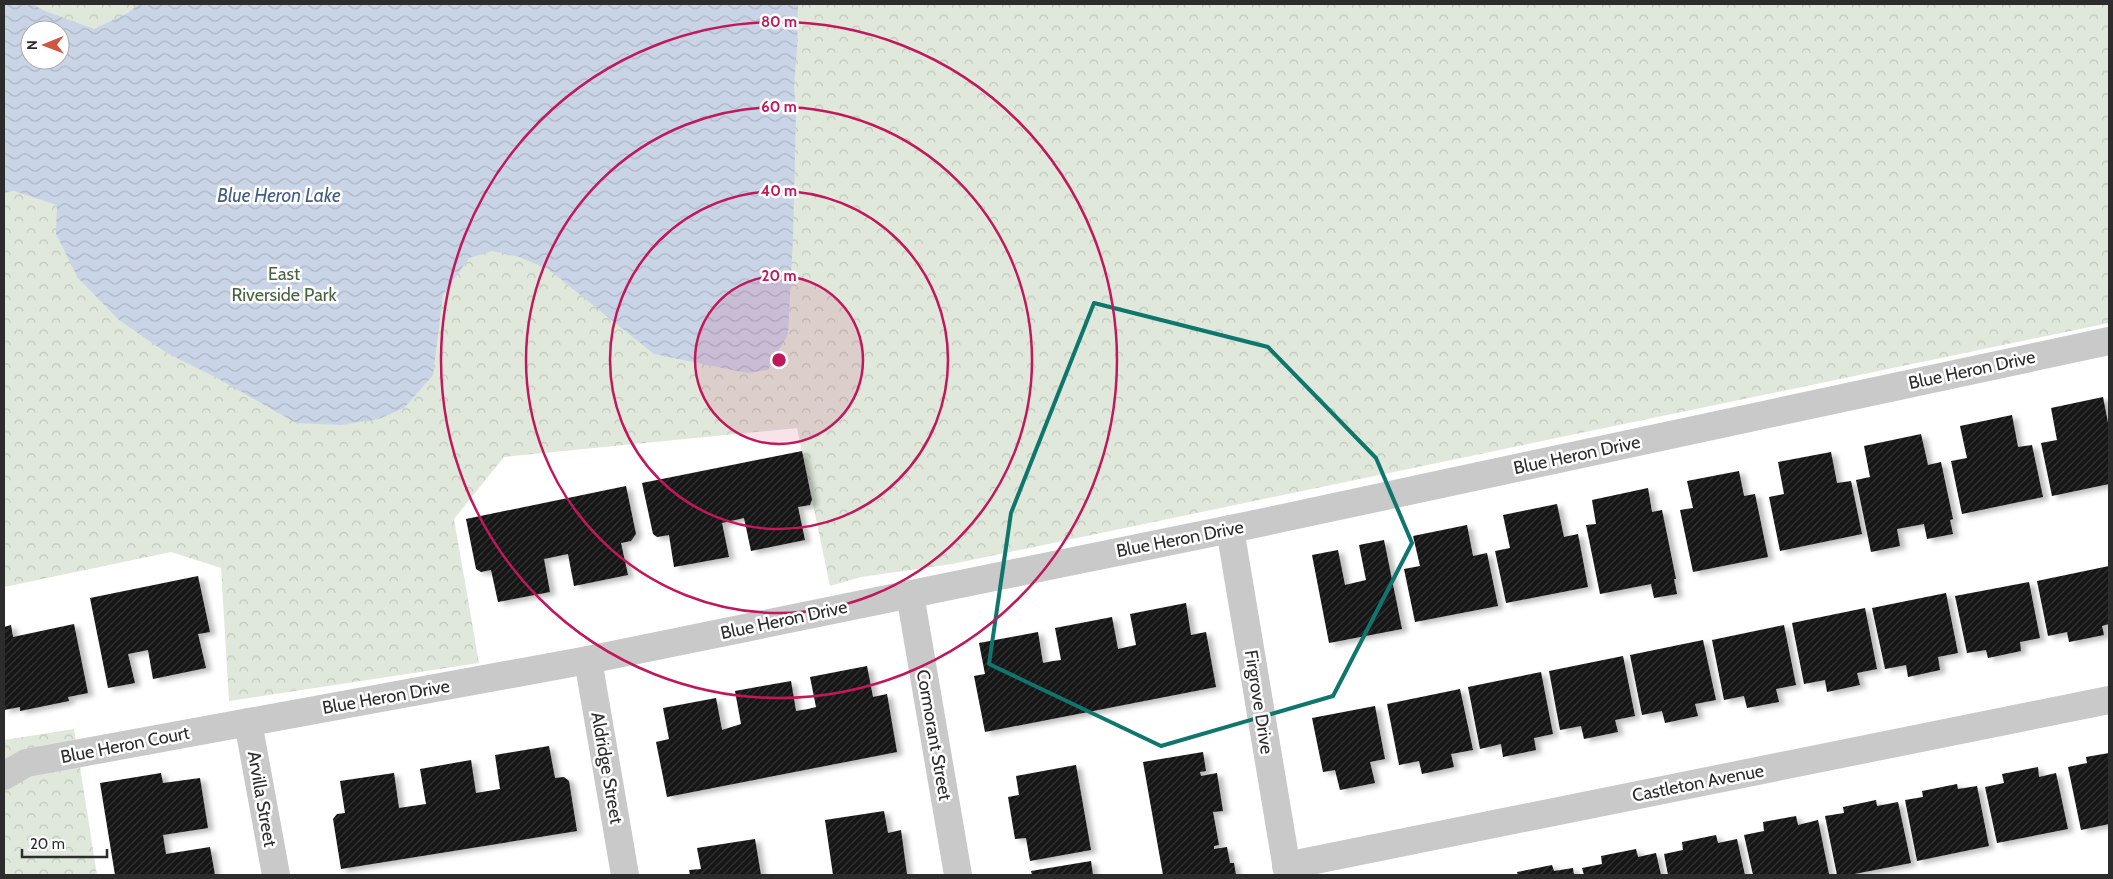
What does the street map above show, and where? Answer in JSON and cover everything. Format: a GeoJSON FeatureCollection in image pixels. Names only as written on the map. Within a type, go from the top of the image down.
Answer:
{"type":"FeatureCollection","features":[{"type":"Feature","properties":{"kind":"street","name":"Blue Heron Drive"},"geometry":{"type":"LineString","coordinates":[[248,722],[588,660],[1230,529],[2109,340]]}},
{"type":"Feature","properties":{"kind":"street","name":"Firgrove Drive"},"geometry":{"type":"LineString","coordinates":[[1230,529],[1287,871]]}},
{"type":"Feature","properties":{"kind":"street","name":"Cormorant Street"},"geometry":{"type":"LineString","coordinates":[[910,594],[958,875]]}},
{"type":"Feature","properties":{"kind":"street","name":"Aldridge Street"},"geometry":{"type":"LineString","coordinates":[[588,660],[625,875]]}},
{"type":"Feature","properties":{"kind":"street","name":"Castleton Avenue"},"geometry":{"type":"LineString","coordinates":[[1287,871],[2109,700]]}},
{"type":"Feature","properties":{"kind":"street","name":"Blue Heron Court"},"geometry":{"type":"LineString","coordinates":[[4,776],[26,763],[248,722]]}},
{"type":"Feature","properties":{"kind":"street","name":"Arvilla Street"},"geometry":{"type":"LineString","coordinates":[[248,722],[276,875]]}},
{"type":"Feature","properties":{"kind":"highlighted area"},"geometry":{"type":"Polygon","coordinates":[[[1094,303],[1268,347],[1376,458],[1412,543],[1333,696],[1161,746],[989,664],[1011,513],[1094,303]]]}},
{"type":"Feature","properties":{"kind":"green space","name":"East Riverside Park"},"geometry":{"type":"Polygon","coordinates":[[[4,4],[2109,4],[2109,323],[952,564],[861,577],[830,586],[797,428],[504,457],[454,519],[479,663],[229,701],[221,568],[171,552],[4,587],[4,4]]]}},
{"type":"Feature","properties":{"kind":"green space"},"geometry":{"type":"Polygon","coordinates":[[[74,729],[97,875],[4,875],[4,740],[74,729]]]}},
{"type":"Feature","properties":{"kind":"water","name":"Blue Heron Lake"},"geometry":{"type":"Polygon","coordinates":[[[4,4],[32,4],[70,20],[20,20],[20,70],[70,70],[70,20],[94,29],[128,13],[139,4],[798,4],[794,87],[796,112],[793,238],[788,334],[768,370],[747,373],[654,354],[548,269],[519,257],[492,251],[469,258],[443,295],[433,375],[404,408],[379,419],[341,425],[296,423],[217,378],[167,353],[119,320],[78,278],[56,234],[57,205],[14,191],[4,193],[4,4]]]}},
{"type":"Feature","properties":{"kind":"building"},"geometry":{"type":"Polygon","coordinates":[[[2103,397],[2109,428],[2109,484],[2052,496],[2041,443],[2057,440],[2051,408],[2103,397]]]}},
{"type":"Feature","properties":{"kind":"building"},"geometry":{"type":"Polygon","coordinates":[[[2012,415],[2018,447],[2032,445],[2043,497],[1962,514],[1951,461],[1967,458],[1960,426],[2012,415]]]}},
{"type":"Feature","properties":{"kind":"building"},"geometry":{"type":"Polygon","coordinates":[[[1921,434],[1928,465],[1941,462],[1953,519],[1950,520],[1953,534],[1927,539],[1924,524],[1897,529],[1900,546],[1871,552],[1856,480],[1870,477],[1864,446],[1921,434]]]}},
{"type":"Feature","properties":{"kind":"building"},"geometry":{"type":"Polygon","coordinates":[[[802,451],[812,500],[810,505],[798,507],[805,540],[751,551],[744,518],[722,523],[729,557],[674,567],[669,535],[657,537],[653,534],[642,483],[802,451]]]}},
{"type":"Feature","properties":{"kind":"building"},"geometry":{"type":"Polygon","coordinates":[[[1831,452],[1837,483],[1851,481],[1862,534],[1780,551],[1769,497],[1784,494],[1778,462],[1831,452]]]}},
{"type":"Feature","properties":{"kind":"building"},"geometry":{"type":"Polygon","coordinates":[[[1739,471],[1744,496],[1755,494],[1768,557],[1693,572],[1680,510],[1693,508],[1687,481],[1739,471]]]}},
{"type":"Feature","properties":{"kind":"building"},"geometry":{"type":"Polygon","coordinates":[[[626,486],[636,534],[631,541],[621,543],[628,575],[574,586],[568,554],[544,559],[550,592],[498,602],[491,570],[481,572],[476,569],[466,519],[626,486]]]}},
{"type":"Feature","properties":{"kind":"building"},"geometry":{"type":"Polygon","coordinates":[[[1648,488],[1652,512],[1662,510],[1676,579],[1674,579],[1677,594],[1654,598],[1651,584],[1600,594],[1586,525],[1596,524],[1592,500],[1648,488]]]}},
{"type":"Feature","properties":{"kind":"building"},"geometry":{"type":"Polygon","coordinates":[[[1557,504],[1564,537],[1578,534],[1588,587],[1506,603],[1495,551],[1510,548],[1503,515],[1557,504]]]}},
{"type":"Feature","properties":{"kind":"building"},"geometry":{"type":"Polygon","coordinates":[[[1467,525],[1473,556],[1487,553],[1498,606],[1415,622],[1404,569],[1420,566],[1413,536],[1467,525]]]}},
{"type":"Feature","properties":{"kind":"building"},"geometry":{"type":"Polygon","coordinates":[[[1384,540],[1402,629],[1329,643],[1312,555],[1338,550],[1345,585],[1366,580],[1359,545],[1384,540]]]}},
{"type":"Feature","properties":{"kind":"building"},"geometry":{"type":"Polygon","coordinates":[[[2109,566],[2109,624],[2102,626],[2104,635],[2069,642],[2067,632],[2048,636],[2037,581],[2109,566]]]}},
{"type":"Feature","properties":{"kind":"building"},"geometry":{"type":"Polygon","coordinates":[[[198,576],[210,632],[198,634],[206,668],[153,679],[148,650],[128,654],[135,683],[108,688],[90,598],[198,576]]]}},
{"type":"Feature","properties":{"kind":"building"},"geometry":{"type":"Polygon","coordinates":[[[2029,582],[2040,638],[2020,642],[2021,651],[1988,658],[1986,650],[1967,653],[1955,596],[2029,582]]]}},
{"type":"Feature","properties":{"kind":"building"},"geometry":{"type":"Polygon","coordinates":[[[1946,593],[1958,653],[1938,657],[1940,670],[1908,677],[1906,665],[1885,669],[1872,608],[1946,593]]]}},
{"type":"Feature","properties":{"kind":"building"},"geometry":{"type":"Polygon","coordinates":[[[1186,603],[1191,635],[1206,632],[1216,687],[985,732],[974,676],[985,674],[979,643],[1038,632],[1043,663],[1061,660],[1055,628],[1112,617],[1118,649],[1136,645],[1130,614],[1186,603]]]}},
{"type":"Feature","properties":{"kind":"building"},"geometry":{"type":"Polygon","coordinates":[[[1865,608],[1877,669],[1857,673],[1860,685],[1827,692],[1825,680],[1804,684],[1792,623],[1865,608]]]}},
{"type":"Feature","properties":{"kind":"building"},"geometry":{"type":"Polygon","coordinates":[[[74,624],[88,693],[68,697],[69,701],[20,711],[20,707],[4,710],[4,627],[11,625],[13,637],[74,624]]]}},
{"type":"Feature","properties":{"kind":"building"},"geometry":{"type":"Polygon","coordinates":[[[1784,625],[1796,685],[1776,689],[1779,702],[1747,708],[1744,696],[1724,700],[1712,640],[1784,625]]]}},
{"type":"Feature","properties":{"kind":"building"},"geometry":{"type":"Polygon","coordinates":[[[1703,640],[1716,700],[1695,704],[1698,716],[1665,723],[1662,711],[1642,715],[1630,655],[1703,640]]]}},
{"type":"Feature","properties":{"kind":"building"},"geometry":{"type":"Polygon","coordinates":[[[1623,656],[1635,716],[1615,720],[1618,732],[1584,739],[1581,726],[1560,730],[1549,671],[1623,656]]]}},
{"type":"Feature","properties":{"kind":"building"},"geometry":{"type":"Polygon","coordinates":[[[867,666],[873,697],[887,694],[897,752],[667,797],[656,742],[669,739],[663,708],[716,698],[722,730],[741,724],[735,691],[791,681],[796,711],[808,709],[816,707],[810,677],[867,666]]]}},
{"type":"Feature","properties":{"kind":"building"},"geometry":{"type":"Polygon","coordinates":[[[1541,672],[1553,734],[1534,738],[1536,750],[1503,757],[1501,744],[1480,749],[1468,687],[1541,672]]]}},
{"type":"Feature","properties":{"kind":"building"},"geometry":{"type":"Polygon","coordinates":[[[1460,689],[1473,750],[1451,754],[1454,767],[1422,774],[1419,761],[1399,765],[1387,704],[1460,689]]]}},
{"type":"Feature","properties":{"kind":"building"},"geometry":{"type":"Polygon","coordinates":[[[1375,706],[1385,759],[1370,762],[1375,783],[1340,790],[1335,770],[1323,772],[1312,718],[1375,706]]]}},
{"type":"Feature","properties":{"kind":"building"},"geometry":{"type":"Polygon","coordinates":[[[549,746],[555,778],[564,777],[569,781],[577,831],[341,869],[333,819],[337,814],[345,813],[340,781],[394,773],[399,808],[426,804],[420,769],[471,760],[476,793],[500,789],[495,755],[549,746]]]}},
{"type":"Feature","properties":{"kind":"building"},"geometry":{"type":"Polygon","coordinates":[[[1203,752],[1206,771],[1200,772],[1201,776],[1217,773],[1223,811],[1213,812],[1219,845],[1214,846],[1214,849],[1227,847],[1230,863],[1234,863],[1236,875],[1163,875],[1143,762],[1203,752]]]}},
{"type":"Feature","properties":{"kind":"building"},"geometry":{"type":"Polygon","coordinates":[[[2109,753],[2109,824],[2081,830],[2068,767],[2087,763],[2086,757],[2109,753]]]}},
{"type":"Feature","properties":{"kind":"building"},"geometry":{"type":"Polygon","coordinates":[[[1076,765],[1091,850],[1030,861],[1026,838],[1015,839],[1008,797],[1019,795],[1016,776],[1076,765]]]}},
{"type":"Feature","properties":{"kind":"building"},"geometry":{"type":"Polygon","coordinates":[[[2038,767],[2039,777],[2056,773],[2068,829],[1997,843],[1985,787],[2004,783],[2002,774],[2038,767]]]}},
{"type":"Feature","properties":{"kind":"building"},"geometry":{"type":"Polygon","coordinates":[[[161,773],[163,783],[200,778],[208,828],[163,835],[166,854],[210,847],[215,875],[115,875],[100,783],[161,773]]]}},
{"type":"Feature","properties":{"kind":"building"},"geometry":{"type":"Polygon","coordinates":[[[1957,784],[1958,789],[1977,786],[1989,846],[1917,861],[1905,800],[1923,797],[1922,791],[1957,784]]]}},
{"type":"Feature","properties":{"kind":"building"},"geometry":{"type":"Polygon","coordinates":[[[1876,800],[1877,806],[1898,802],[1911,863],[1849,875],[1837,875],[1825,816],[1844,813],[1843,807],[1876,800]]]}},
{"type":"Feature","properties":{"kind":"building"},"geometry":{"type":"Polygon","coordinates":[[[884,811],[888,833],[901,830],[907,874],[833,875],[825,820],[884,811]]]}},
{"type":"Feature","properties":{"kind":"building"},"geometry":{"type":"Polygon","coordinates":[[[1796,816],[1798,825],[1818,820],[1829,874],[1753,875],[1744,835],[1764,831],[1763,822],[1796,816]]]}},
{"type":"Feature","properties":{"kind":"building"},"geometry":{"type":"Polygon","coordinates":[[[1716,835],[1718,843],[1737,839],[1745,875],[1668,875],[1664,854],[1683,850],[1682,842],[1716,835]]]}},
{"type":"Feature","properties":{"kind":"building"},"geometry":{"type":"Polygon","coordinates":[[[755,839],[761,875],[690,875],[689,870],[701,869],[697,848],[755,839]]]}},
{"type":"Feature","properties":{"kind":"building"},"geometry":{"type":"Polygon","coordinates":[[[1636,849],[1638,857],[1656,853],[1661,875],[1584,875],[1582,868],[1602,864],[1601,856],[1636,849]]]}},
{"type":"Feature","properties":{"kind":"building"},"geometry":{"type":"Polygon","coordinates":[[[1091,861],[1093,875],[1032,875],[1031,871],[1091,861]]]}},
{"type":"Feature","properties":{"kind":"building"},"geometry":{"type":"Polygon","coordinates":[[[1552,865],[1554,871],[1573,868],[1574,875],[1518,875],[1517,872],[1552,865]]]}}]}
